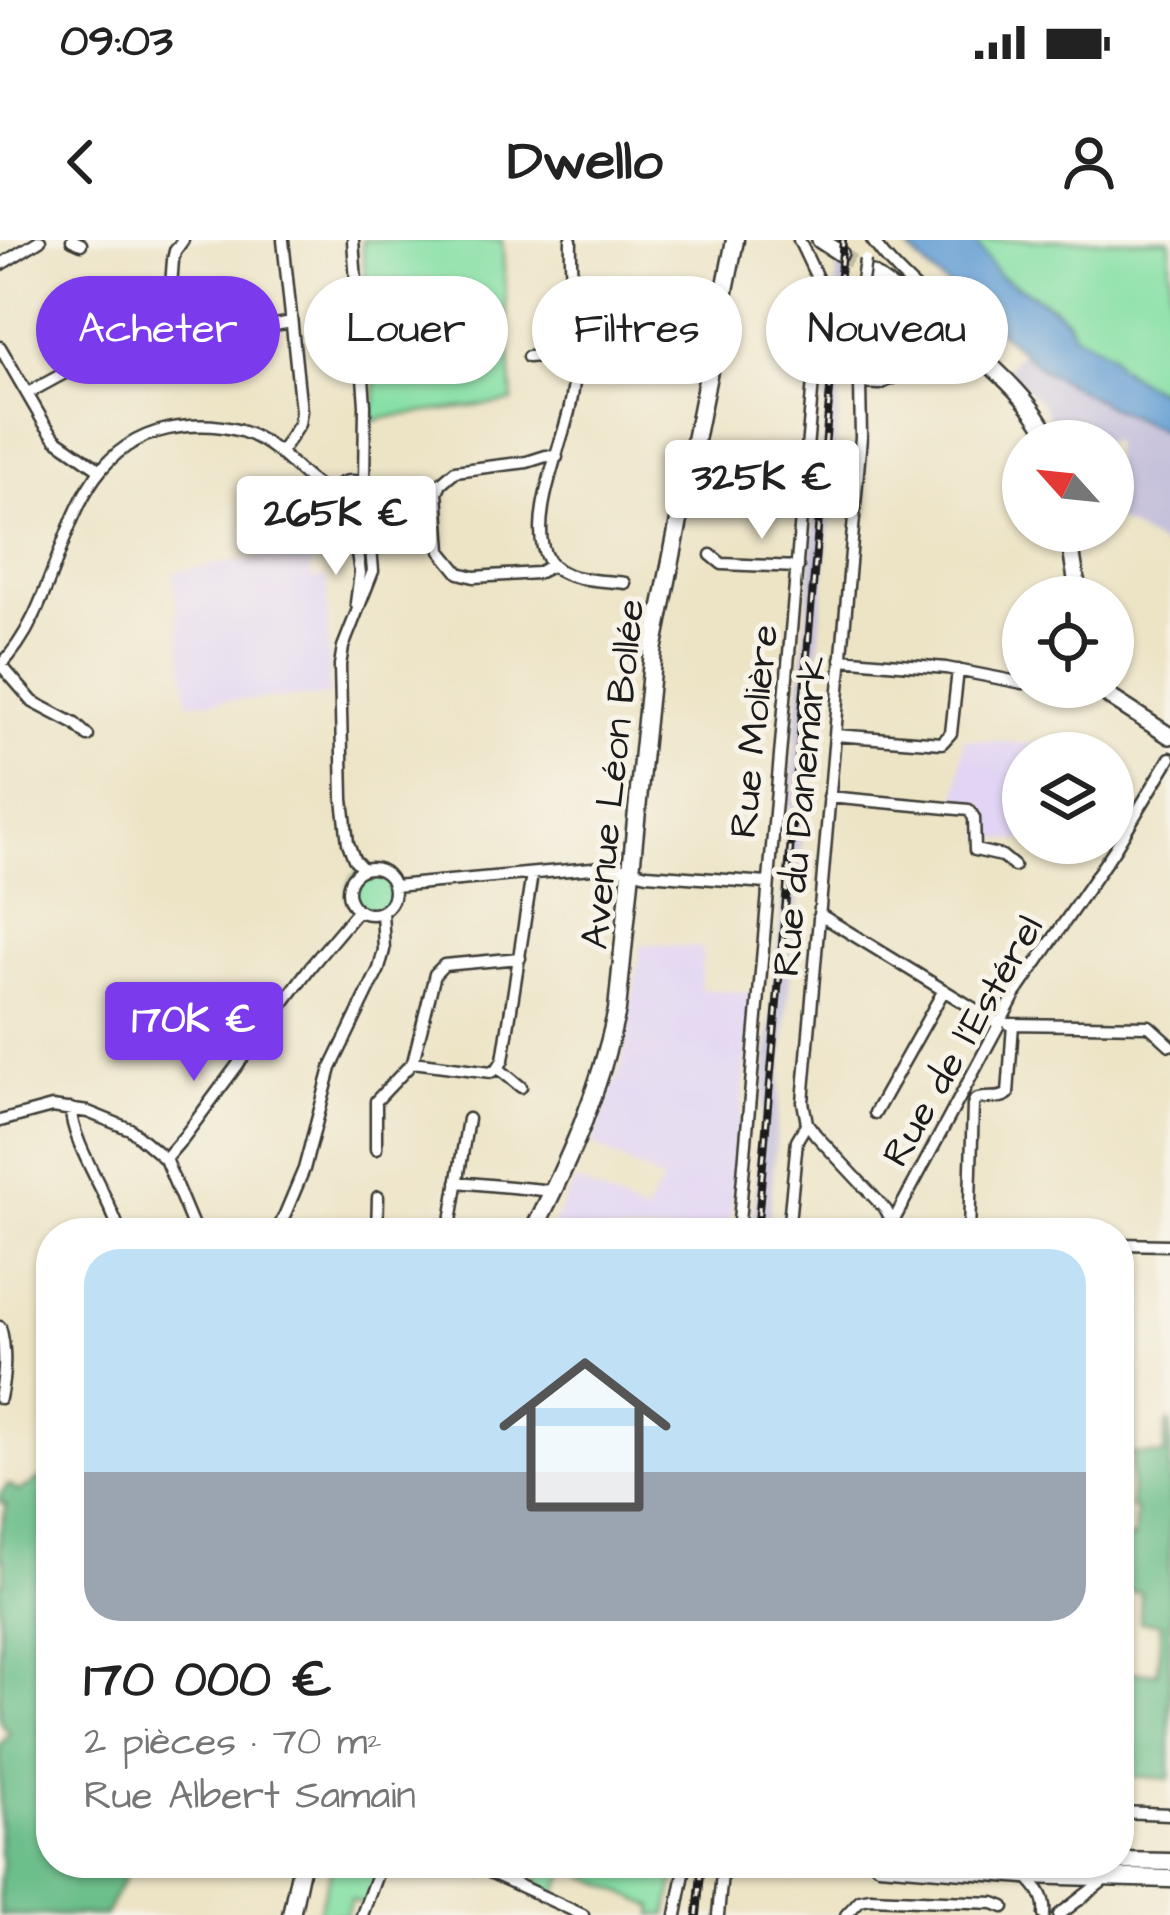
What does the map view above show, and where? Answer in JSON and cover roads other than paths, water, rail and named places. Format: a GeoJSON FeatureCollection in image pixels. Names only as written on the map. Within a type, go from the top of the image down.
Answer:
{"type":"FeatureCollection","features":[{"type":"Feature","properties":{"kind":"main road","name":"Avenue Léon Bollée"},"geometry":{"type":"LineString","coordinates":[[540,1218],[589,1112],[619,997],[653,652],[735,240]]}},
{"type":"Feature","properties":{"kind":"main road"},"geometry":{"type":"LineString","coordinates":[[1134,1866],[1170,1862]]}},
{"type":"Feature","properties":{"kind":"main road"},"geometry":{"type":"LineString","coordinates":[[1134,1873],[1170,1879]]}},
{"type":"Feature","properties":{"kind":"main road"},"geometry":{"type":"LineString","coordinates":[[280,1915],[288,1878]]}},
{"type":"Feature","properties":{"kind":"main road"},"geometry":{"type":"LineString","coordinates":[[291,1915],[299,1878]]}},
{"type":"Feature","properties":{"kind":"street"},"geometry":{"type":"LineString","coordinates":[[0,265],[40,240]]}},
{"type":"Feature","properties":{"kind":"street"},"geometry":{"type":"LineString","coordinates":[[183,240],[172,260],[168,325],[179,340],[291,322]]}},
{"type":"Feature","properties":{"kind":"street"},"geometry":{"type":"LineString","coordinates":[[281,452],[299,424],[301,411],[283,240]]}},
{"type":"Feature","properties":{"kind":"street"},"geometry":{"type":"LineString","coordinates":[[353,240],[365,405],[364,484]]}},
{"type":"Feature","properties":{"kind":"street"},"geometry":{"type":"LineString","coordinates":[[571,240],[573,276]]}},
{"type":"Feature","properties":{"kind":"street","name":"Rue Molière"},"geometry":{"type":"LineString","coordinates":[[739,1218],[820,302],[818,280],[799,240]]}},
{"type":"Feature","properties":{"kind":"street"},"geometry":{"type":"LineString","coordinates":[[820,240],[839,253]]}},
{"type":"Feature","properties":{"kind":"street"},"geometry":{"type":"LineString","coordinates":[[869,240],[903,276]]}},
{"type":"Feature","properties":{"kind":"street","name":"Rue du Danemark"},"geometry":{"type":"LineString","coordinates":[[868,276],[869,240]]}},
{"type":"Feature","properties":{"kind":"street"},"geometry":{"type":"LineString","coordinates":[[869,273],[873,276]]}},
{"type":"Feature","properties":{"kind":"street"},"geometry":{"type":"LineString","coordinates":[[0,346],[56,439],[99,469]]}},
{"type":"Feature","properties":{"kind":"street"},"geometry":{"type":"LineString","coordinates":[[528,357],[532,357]]}},
{"type":"Feature","properties":{"kind":"street"},"geometry":{"type":"LineString","coordinates":[[28,393],[44,384]]}},
{"type":"Feature","properties":{"kind":"street"},"geometry":{"type":"LineString","coordinates":[[574,384],[543,515],[544,554],[561,573],[626,583]]}},
{"type":"Feature","properties":{"kind":"street","name":"Rue du Danemark"},"geometry":{"type":"LineString","coordinates":[[789,1218],[797,1140],[807,1123],[803,1102],[861,384]]}},
{"type":"Feature","properties":{"kind":"street"},"geometry":{"type":"LineString","coordinates":[[1008,384],[1038,420]]}},
{"type":"Feature","properties":{"kind":"street"},"geometry":{"type":"LineString","coordinates":[[88,736],[33,702],[0,666],[35,618],[81,501],[99,469],[124,448],[155,432],[188,425],[222,427],[281,452],[330,494]]}},
{"type":"Feature","properties":{"kind":"street"},"geometry":{"type":"LineString","coordinates":[[551,566],[537,574],[474,577],[459,573],[440,551],[437,492],[455,471],[556,457]]}},
{"type":"Feature","properties":{"kind":"street"},"geometry":{"type":"LineString","coordinates":[[346,482],[364,484],[376,496],[375,520],[345,533],[331,523],[326,511],[330,494],[346,482]]}},
{"type":"Feature","properties":{"kind":"street"},"geometry":{"type":"LineString","coordinates":[[363,869],[348,843],[343,799],[340,665],[373,571],[369,526]]}},
{"type":"Feature","properties":{"kind":"street"},"geometry":{"type":"LineString","coordinates":[[353,533],[360,573],[354,618]]}},
{"type":"Feature","properties":{"kind":"street"},"geometry":{"type":"LineString","coordinates":[[711,555],[722,564],[799,567]]}},
{"type":"Feature","properties":{"kind":"street"},"geometry":{"type":"LineString","coordinates":[[842,659],[1002,679]]}},
{"type":"Feature","properties":{"kind":"street"},"geometry":{"type":"LineString","coordinates":[[835,735],[942,743],[951,733],[958,670]]}},
{"type":"Feature","properties":{"kind":"street"},"geometry":{"type":"LineString","coordinates":[[1127,708],[1170,736]]}},
{"type":"Feature","properties":{"kind":"street","name":"Rue de l'Estérel"},"geometry":{"type":"LineString","coordinates":[[899,1218],[1032,968],[1114,850],[1170,758]]}},
{"type":"Feature","properties":{"kind":"street"},"geometry":{"type":"LineString","coordinates":[[830,797],[969,810],[974,818],[975,850],[1002,856],[1014,866]]}},
{"type":"Feature","properties":{"kind":"street"},"geometry":{"type":"LineString","coordinates":[[394,886],[614,866],[647,874],[767,883]]}},
{"type":"Feature","properties":{"kind":"street"},"geometry":{"type":"LineString","coordinates":[[363,869],[381,870],[394,886],[392,901],[371,914],[358,910],[349,897],[354,876],[363,869]]}},
{"type":"Feature","properties":{"kind":"street"},"geometry":{"type":"LineString","coordinates":[[413,1062],[491,1072],[498,1068],[532,874]]}},
{"type":"Feature","properties":{"kind":"street"},"geometry":{"type":"LineString","coordinates":[[165,1159],[358,910]]}},
{"type":"Feature","properties":{"kind":"street"},"geometry":{"type":"LineString","coordinates":[[283,1218],[304,1169],[331,1068],[379,968],[384,950],[382,910]]}},
{"type":"Feature","properties":{"kind":"street"},"geometry":{"type":"LineString","coordinates":[[819,914],[1006,1024],[1150,1026],[1170,1046]]}},
{"type":"Feature","properties":{"kind":"street"},"geometry":{"type":"LineString","coordinates":[[376,1149],[376,1101],[413,1062],[439,968],[520,958]]}},
{"type":"Feature","properties":{"kind":"street"},"geometry":{"type":"LineString","coordinates":[[875,1113],[944,990]]}},
{"type":"Feature","properties":{"kind":"street"},"geometry":{"type":"LineString","coordinates":[[969,1218],[973,1105],[981,1097],[1008,1094],[1006,1024]]}},
{"type":"Feature","properties":{"kind":"street"},"geometry":{"type":"LineString","coordinates":[[498,1068],[521,1087]]}},
{"type":"Feature","properties":{"kind":"street"},"geometry":{"type":"LineString","coordinates":[[0,1121],[52,1108],[71,1109],[130,1129],[165,1159],[190,1218]]}},
{"type":"Feature","properties":{"kind":"street"},"geometry":{"type":"LineString","coordinates":[[71,1109],[73,1129],[114,1218]]}},
{"type":"Feature","properties":{"kind":"street"},"geometry":{"type":"LineString","coordinates":[[452,1218],[468,1119]]}},
{"type":"Feature","properties":{"kind":"street"},"geometry":{"type":"LineString","coordinates":[[807,1123],[888,1218]]}},
{"type":"Feature","properties":{"kind":"street"},"geometry":{"type":"LineString","coordinates":[[458,1182],[554,1191]]}},
{"type":"Feature","properties":{"kind":"street"},"geometry":{"type":"LineString","coordinates":[[377,1218],[378,1197]]}},
{"type":"Feature","properties":{"kind":"street"},"geometry":{"type":"LineString","coordinates":[[1134,1244],[1170,1245]]}},
{"type":"Feature","properties":{"kind":"street"},"geometry":{"type":"LineString","coordinates":[[0,1327],[5,1351],[0,1398]]}},
{"type":"Feature","properties":{"kind":"street"},"geometry":{"type":"LineString","coordinates":[[1134,1813],[1170,1814]]}},
{"type":"Feature","properties":{"kind":"street"},"geometry":{"type":"LineString","coordinates":[[362,1915],[376,1878]]}},
{"type":"Feature","properties":{"kind":"street"},"geometry":{"type":"LineString","coordinates":[[502,1878],[583,1915]]}},
{"type":"Feature","properties":{"kind":"street"},"geometry":{"type":"LineString","coordinates":[[676,1915],[683,1878]]}},
{"type":"Feature","properties":{"kind":"street"},"geometry":{"type":"LineString","coordinates":[[718,1915],[722,1878]]}},
{"type":"Feature","properties":{"kind":"street"},"geometry":{"type":"LineString","coordinates":[[1028,1878],[1044,1901],[1044,1915]]}},
{"type":"Feature","properties":{"kind":"street"},"geometry":{"type":"LineString","coordinates":[[1059,1915],[1103,1878]]}},
{"type":"Feature","properties":{"kind":"street"},"geometry":{"type":"LineString","coordinates":[[846,1915],[860,1900],[871,1898],[1004,1907]]}},
{"type":"Feature","properties":{"kind":"water"},"geometry":{"type":"Polygon","coordinates":[[[903,240],[974,240],[1001,276],[936,276],[903,240]]]}},
{"type":"Feature","properties":{"kind":"water"},"geometry":{"type":"Polygon","coordinates":[[[1008,280],[1054,308],[1073,333],[1111,354],[1136,379],[1170,396],[1170,434],[1108,406],[1043,370],[1008,339],[1008,280]]]}},
{"type":"Feature","properties":{"kind":"tunnel"},"geometry":{"type":"LineString","coordinates":[[840,253],[872,275]]}},
{"type":"Feature","properties":{"kind":"railway"},"geometry":{"type":"LineString","coordinates":[[758,1218],[843,240]]}},
{"type":"Feature","properties":{"kind":"railway"},"geometry":{"type":"LineString","coordinates":[[697,1915],[701,1878]]}}]}
